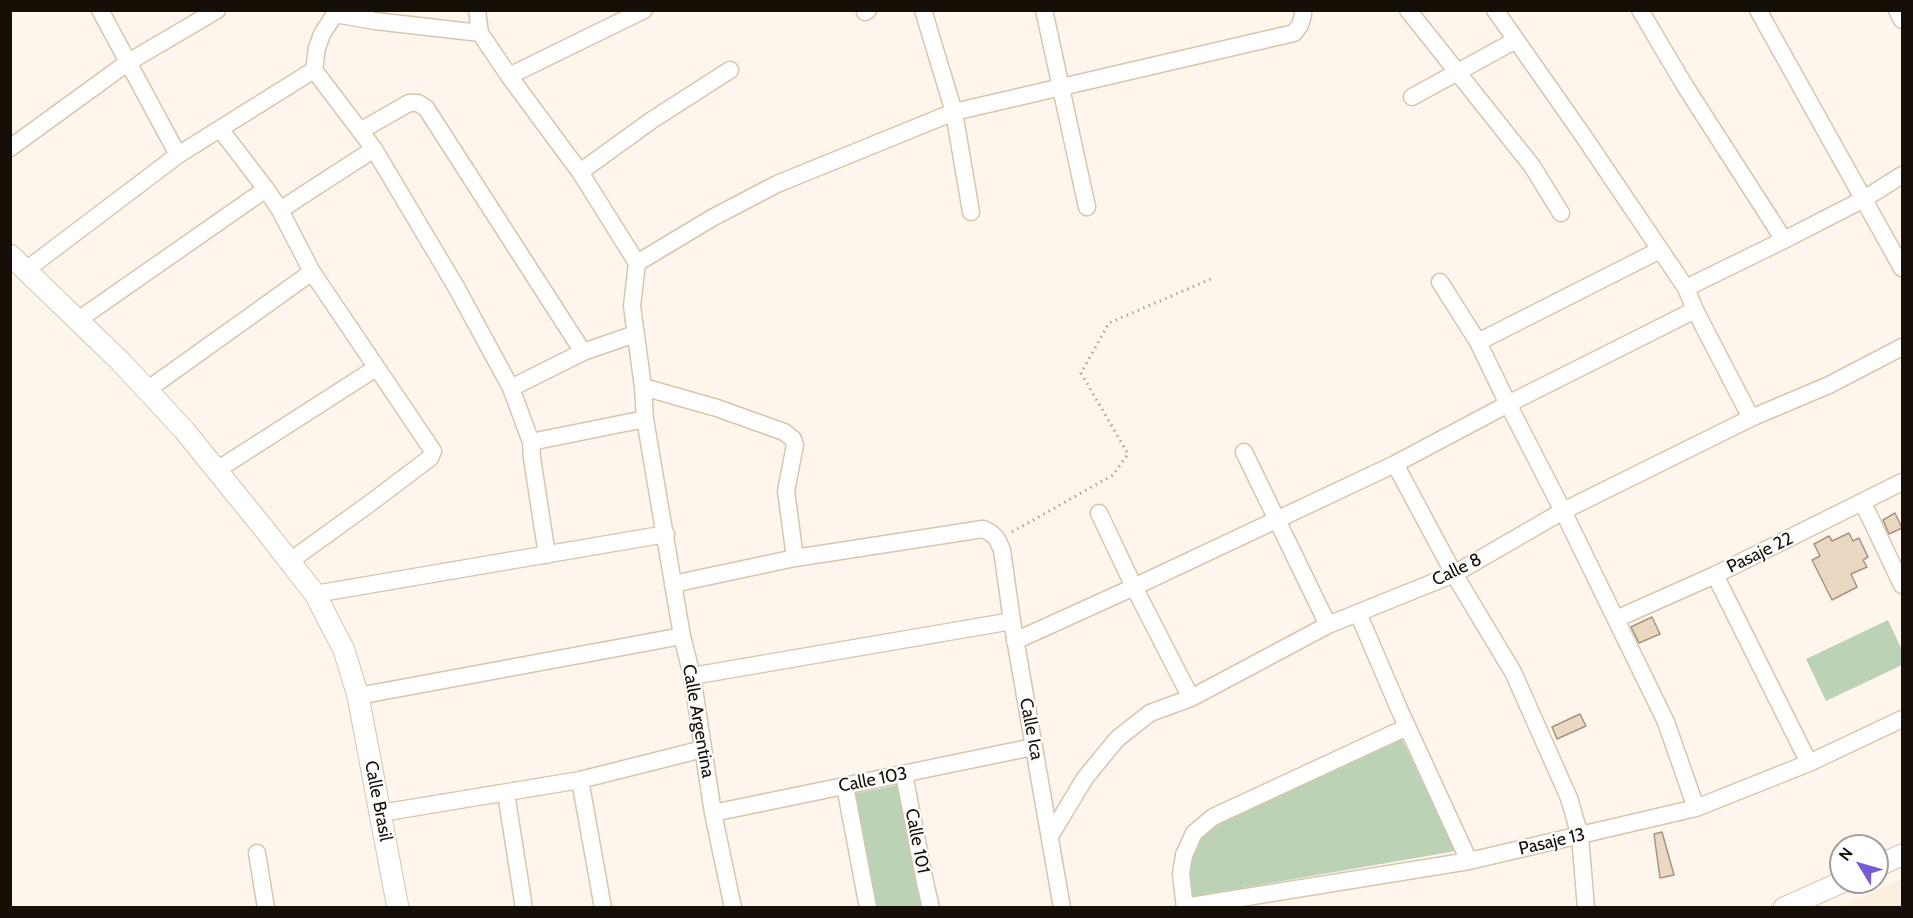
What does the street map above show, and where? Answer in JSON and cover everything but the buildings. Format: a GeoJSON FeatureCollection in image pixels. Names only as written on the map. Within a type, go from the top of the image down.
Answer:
{"type":"FeatureCollection","features":[{"type":"Feature","properties":{"kind":"main road","name":"Calle Brasil"},"geometry":{"type":"LineString","coordinates":[[18,262],[78,320],[184,430],[315,594],[344,650],[358,696],[398,908]]}},
{"type":"Feature","properties":{"kind":"main road"},"geometry":{"type":"LineString","coordinates":[[1784,908],[1829,888]]}},
{"type":"Feature","properties":{"kind":"street"},"geometry":{"type":"LineString","coordinates":[[100,10],[178,155]]}},
{"type":"Feature","properties":{"kind":"street"},"geometry":{"type":"LineString","coordinates":[[10,147],[127,63],[217,10]]}},
{"type":"Feature","properties":{"kind":"street"},"geometry":{"type":"LineString","coordinates":[[477,10],[480,33],[580,172],[638,263],[712,218],[777,184],[954,112],[1294,33],[1300,25],[1303,10]]}},
{"type":"Feature","properties":{"kind":"street"},"geometry":{"type":"LineString","coordinates":[[509,76],[644,10]]}},
{"type":"Feature","properties":{"kind":"street"},"geometry":{"type":"LineString","coordinates":[[922,10],[954,112],[971,212]]}},
{"type":"Feature","properties":{"kind":"street"},"geometry":{"type":"LineString","coordinates":[[1044,10],[1088,207]]}},
{"type":"Feature","properties":{"kind":"street"},"geometry":{"type":"LineString","coordinates":[[1408,10],[1532,166],[1561,213]]}},
{"type":"Feature","properties":{"kind":"street"},"geometry":{"type":"LineString","coordinates":[[1495,10],[1686,288],[1751,418]]}},
{"type":"Feature","properties":{"kind":"street"},"geometry":{"type":"LineString","coordinates":[[1640,10],[1685,86],[1784,240]]}},
{"type":"Feature","properties":{"kind":"street"},"geometry":{"type":"LineString","coordinates":[[1758,10],[1902,268]]}},
{"type":"Feature","properties":{"kind":"street"},"geometry":{"type":"LineString","coordinates":[[1897,10],[1902,20]]}},
{"type":"Feature","properties":{"kind":"street"},"geometry":{"type":"LineString","coordinates":[[480,33],[375,21],[334,12],[317,48],[314,70],[374,149],[455,285],[511,388],[531,442],[548,555]]}},
{"type":"Feature","properties":{"kind":"street"},"geometry":{"type":"LineString","coordinates":[[1412,97],[1516,40]]}},
{"type":"Feature","properties":{"kind":"street"},"geometry":{"type":"LineString","coordinates":[[18,262],[178,155],[314,70]]}},
{"type":"Feature","properties":{"kind":"street"},"geometry":{"type":"LineString","coordinates":[[580,172],[652,120],[730,70]]}},
{"type":"Feature","properties":{"kind":"street"},"geometry":{"type":"LineString","coordinates":[[360,131],[409,103],[418,103],[426,108],[583,352]]}},
{"type":"Feature","properties":{"kind":"street"},"geometry":{"type":"LineString","coordinates":[[220,129],[280,210],[312,272],[433,451],[430,458],[290,561]]}},
{"type":"Feature","properties":{"kind":"street"},"geometry":{"type":"LineString","coordinates":[[280,210],[374,149]]}},
{"type":"Feature","properties":{"kind":"street"},"geometry":{"type":"LineString","coordinates":[[1686,288],[1864,199],[1902,175]]}},
{"type":"Feature","properties":{"kind":"street"},"geometry":{"type":"LineString","coordinates":[[78,320],[266,189]]}},
{"type":"Feature","properties":{"kind":"street"},"geometry":{"type":"LineString","coordinates":[[1478,342],[1660,250]]}},
{"type":"Feature","properties":{"kind":"street","name":"Calle Argentina"},"geometry":{"type":"LineString","coordinates":[[638,263],[632,306],[645,419],[682,636],[692,676],[714,813],[733,908]]}},
{"type":"Feature","properties":{"kind":"street"},"geometry":{"type":"LineString","coordinates":[[147,390],[312,272]]}},
{"type":"Feature","properties":{"kind":"street"},"geometry":{"type":"LineString","coordinates":[[1440,282],[1478,342],[1616,618],[1666,722],[1696,808]]}},
{"type":"Feature","properties":{"kind":"street"},"geometry":{"type":"LineString","coordinates":[[1015,641],[1395,464],[1695,310]]}},
{"type":"Feature","properties":{"kind":"street"},"geometry":{"type":"LineString","coordinates":[[511,388],[583,352],[635,334]]}},
{"type":"Feature","properties":{"kind":"street","name":"Calle 8"},"geometry":{"type":"LineString","coordinates":[[1050,836],[1085,778],[1117,739],[1150,713],[1191,698],[1328,625],[1454,574],[1563,511],[1751,418],[1829,385],[1902,347]]}},
{"type":"Feature","properties":{"kind":"street"},"geometry":{"type":"LineString","coordinates":[[217,470],[376,368]]}},
{"type":"Feature","properties":{"kind":"street"},"geometry":{"type":"LineString","coordinates":[[643,387],[717,408],[784,432],[793,439],[795,445],[786,491],[795,558]]}},
{"type":"Feature","properties":{"kind":"street"},"geometry":{"type":"LineString","coordinates":[[531,442],[645,419]]}},
{"type":"Feature","properties":{"kind":"street"},"geometry":{"type":"LineString","coordinates":[[1244,452],[1328,625]]}},
{"type":"Feature","properties":{"kind":"street"},"geometry":{"type":"LineString","coordinates":[[1395,464],[1454,574],[1513,672],[1569,798],[1580,836],[1586,908]]}},
{"type":"Feature","properties":{"kind":"street","name":"Pasaje 22"},"geometry":{"type":"LineString","coordinates":[[1616,618],[1715,575],[1902,482]]}},
{"type":"Feature","properties":{"kind":"street"},"geometry":{"type":"LineString","coordinates":[[1863,503],[1902,585]]}},
{"type":"Feature","properties":{"kind":"street"},"geometry":{"type":"LineString","coordinates":[[1099,513],[1191,698]]}},
{"type":"Feature","properties":{"kind":"street"},"geometry":{"type":"LineString","coordinates":[[673,584],[795,558],[983,529],[991,533],[1000,545]]}},
{"type":"Feature","properties":{"kind":"street"},"geometry":{"type":"LineString","coordinates":[[315,594],[666,534]]}},
{"type":"Feature","properties":{"kind":"street","name":"Calle Ica"},"geometry":{"type":"LineString","coordinates":[[1000,545],[1062,908]]}},
{"type":"Feature","properties":{"kind":"street"},"geometry":{"type":"LineString","coordinates":[[1715,575],[1809,763]]}},
{"type":"Feature","properties":{"kind":"street"},"geometry":{"type":"LineString","coordinates":[[1358,613],[1407,727],[1469,861]]}},
{"type":"Feature","properties":{"kind":"street"},"geometry":{"type":"LineString","coordinates":[[692,676],[1012,621]]}},
{"type":"Feature","properties":{"kind":"street"},"geometry":{"type":"LineString","coordinates":[[358,696],[682,636]]}},
{"type":"Feature","properties":{"kind":"street","name":"Pasaje 13"},"geometry":{"type":"LineString","coordinates":[[1185,907],[1469,861],[1696,808],[1809,763],[1902,719]]}},
{"type":"Feature","properties":{"kind":"street"},"geometry":{"type":"LineString","coordinates":[[1185,907],[1181,874],[1184,855],[1194,833],[1213,817],[1407,727]]}},
{"type":"Feature","properties":{"kind":"street","name":"Calle 103"},"geometry":{"type":"LineString","coordinates":[[714,813],[1033,747]]}},
{"type":"Feature","properties":{"kind":"street"},"geometry":{"type":"LineString","coordinates":[[381,813],[579,780],[703,749]]}},
{"type":"Feature","properties":{"kind":"street","name":"Calle 101"},"geometry":{"type":"LineString","coordinates":[[904,774],[931,908]]}},
{"type":"Feature","properties":{"kind":"street"},"geometry":{"type":"LineString","coordinates":[[579,780],[603,908]]}},
{"type":"Feature","properties":{"kind":"street"},"geometry":{"type":"LineString","coordinates":[[845,786],[868,908]]}},
{"type":"Feature","properties":{"kind":"street"},"geometry":{"type":"LineString","coordinates":[[506,793],[524,908]]}},
{"type":"Feature","properties":{"kind":"street"},"geometry":{"type":"LineString","coordinates":[[257,853],[266,908]]}},
{"type":"Feature","properties":{"kind":"path"},"geometry":{"type":"LineString","coordinates":[[1000,545],[1113,476],[1128,454],[1081,373],[1109,323],[1213,278]]}},
{"type":"Feature","properties":{"kind":"shaded area"},"geometry":{"type":"Polygon","coordinates":[[[1902,879],[1902,907],[1841,907],[1869,894],[1889,894],[1889,885],[1902,879]]]}},
{"type":"Feature","properties":{"kind":"green space"},"geometry":{"type":"Polygon","coordinates":[[[1888,620],[1902,650],[1902,665],[1826,701],[1806,659],[1888,620]]]}},
{"type":"Feature","properties":{"kind":"green space"},"geometry":{"type":"Polygon","coordinates":[[[1401,737],[1456,851],[1190,897],[1188,865],[1200,837],[1235,814],[1401,737]]]}},
{"type":"Feature","properties":{"kind":"green space"},"geometry":{"type":"Polygon","coordinates":[[[898,785],[921,907],[873,907],[853,794],[898,785]]]}}]}
